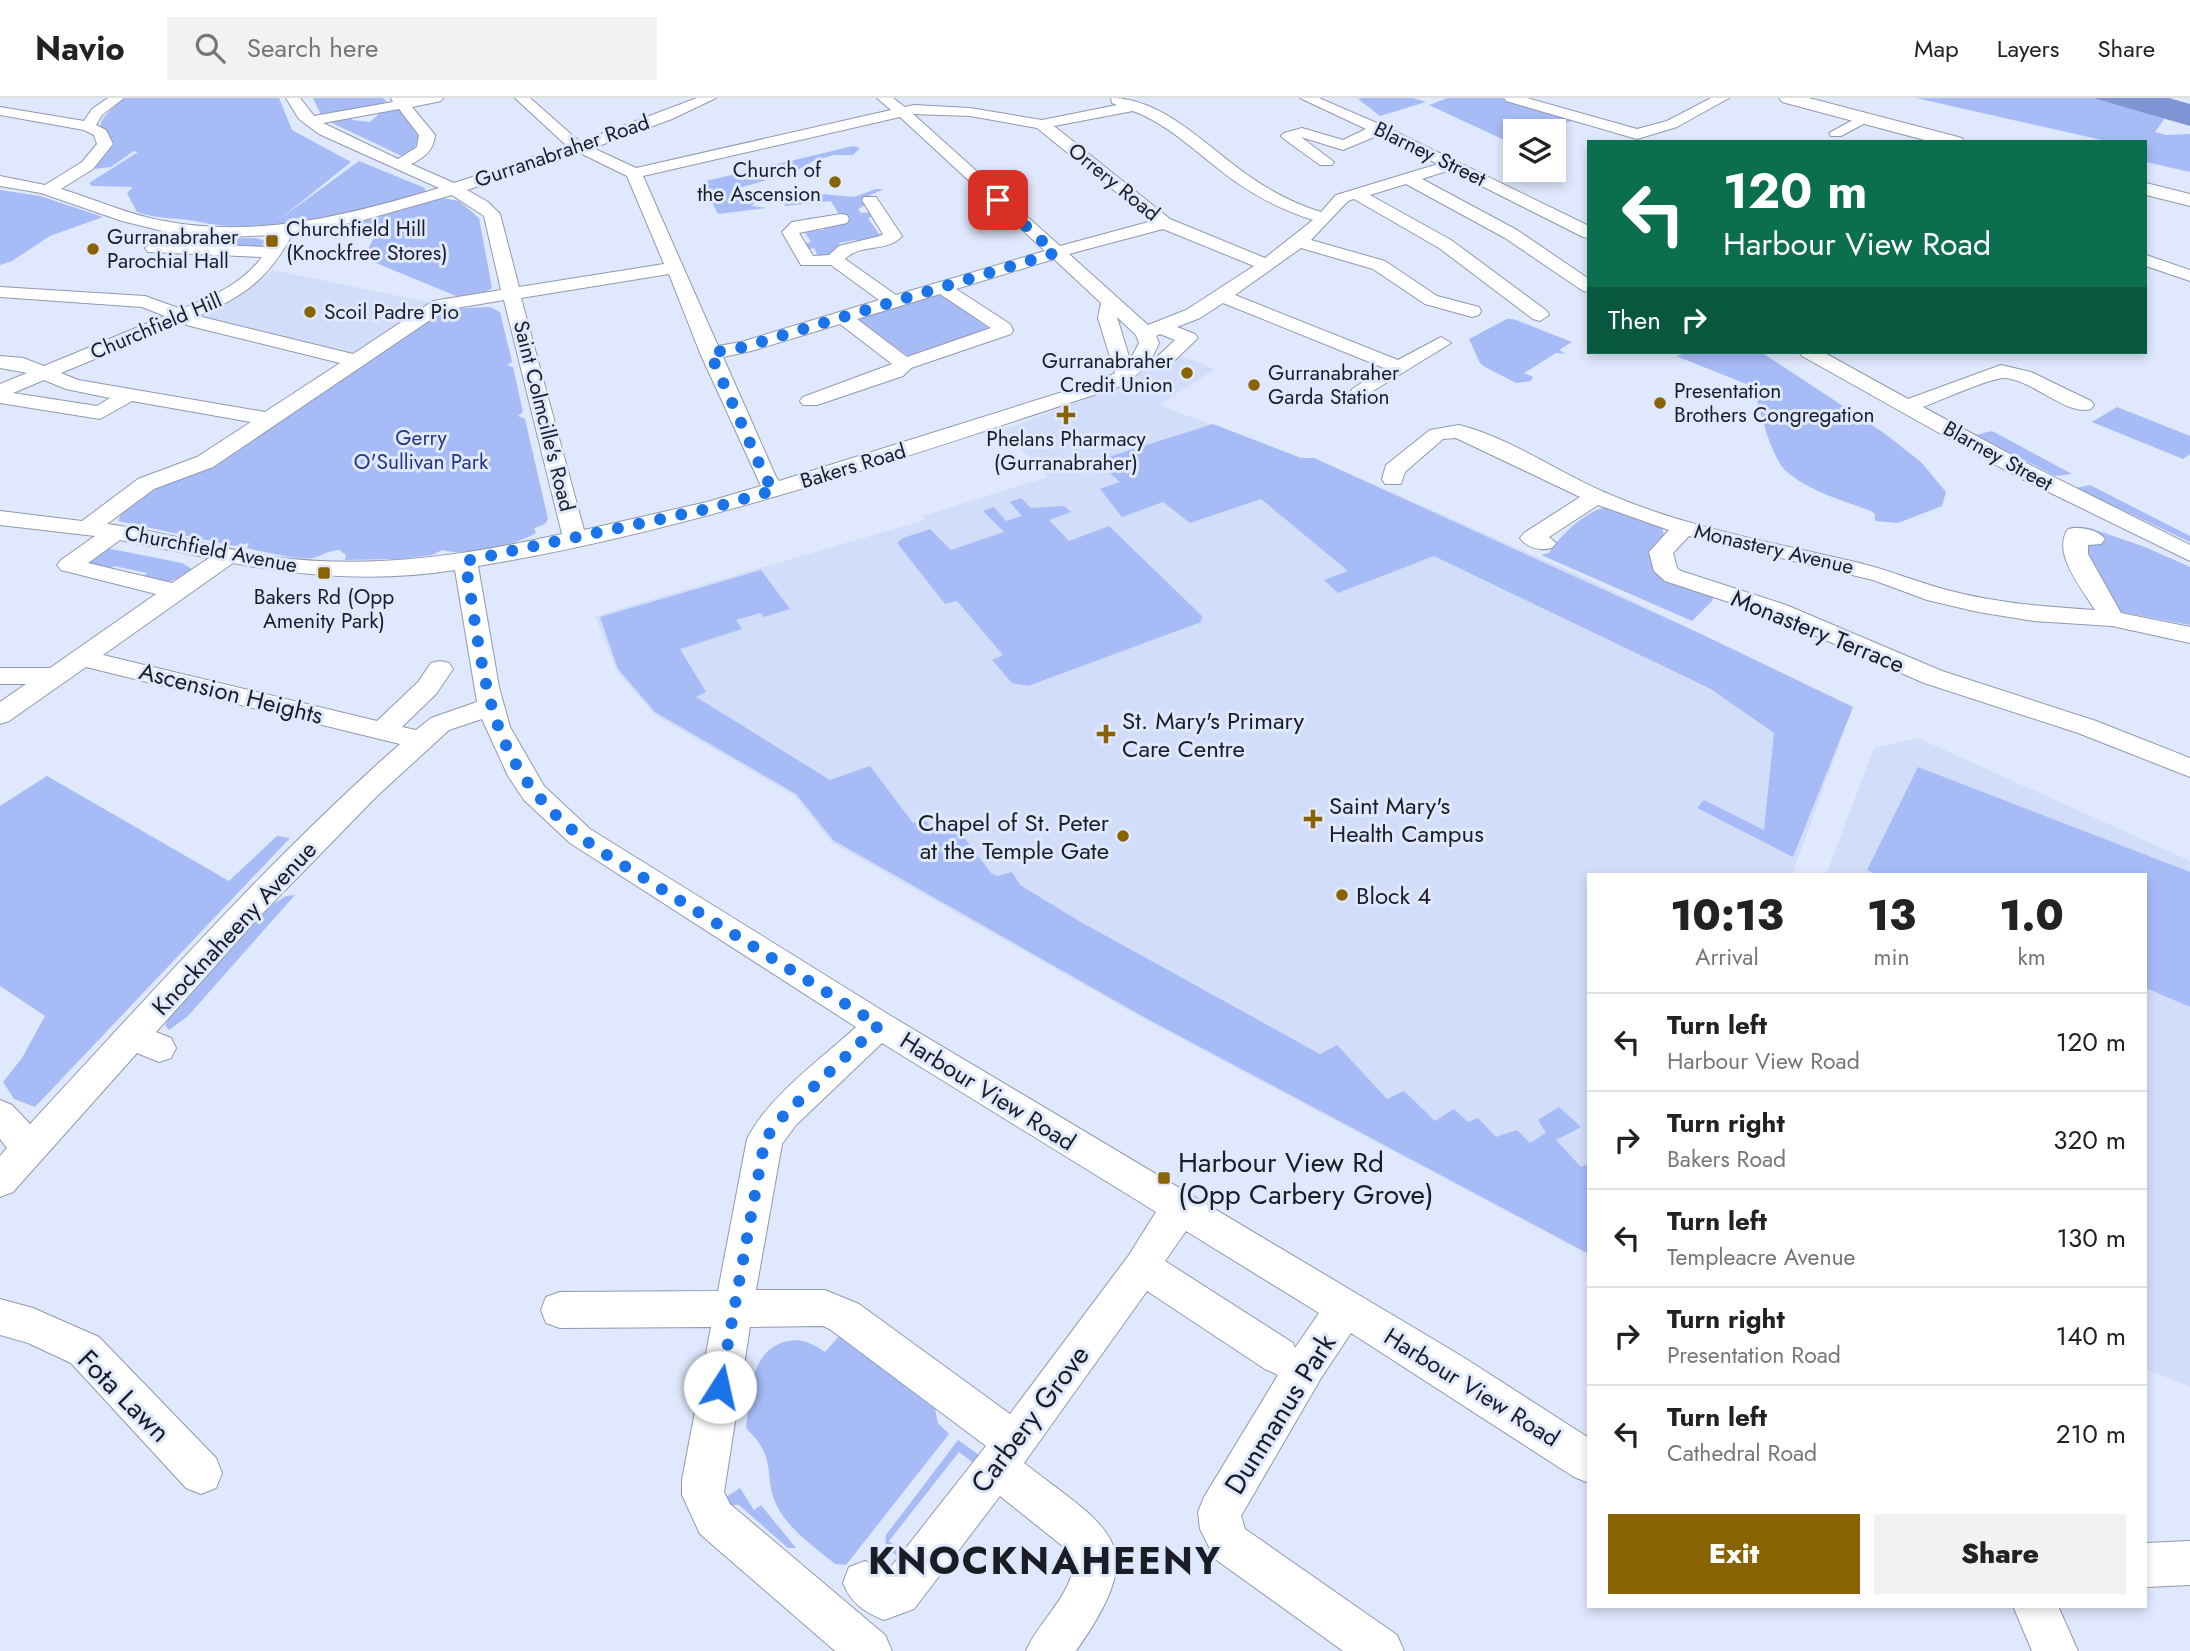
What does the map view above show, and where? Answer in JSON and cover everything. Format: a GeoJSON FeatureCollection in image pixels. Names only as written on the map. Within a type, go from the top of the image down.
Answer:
{"type":"FeatureCollection","features":[{"type":"Feature","properties":{"kind":"main road"},"geometry":{"type":"LineString","coordinates":[[1788,98],[1947,140]]}},
{"type":"Feature","properties":{"kind":"main road"},"geometry":{"type":"LineString","coordinates":[[2147,188],[2190,200]]}},
{"type":"Feature","properties":{"kind":"street"},"geometry":{"type":"LineString","coordinates":[[88,125],[97,112],[117,98]]}},
{"type":"Feature","properties":{"kind":"street","name":"Saint Colmcille's Road"},"geometry":{"type":"LineString","coordinates":[[293,98],[304,116],[338,139],[453,189],[487,208],[494,218],[540,412],[575,539]]}},
{"type":"Feature","properties":{"kind":"street"},"geometry":{"type":"LineString","coordinates":[[304,98],[313,114],[312,121],[400,101],[436,98]]}},
{"type":"Feature","properties":{"kind":"street"},"geometry":{"type":"LineString","coordinates":[[522,98],[579,147],[634,173],[903,111],[957,110],[1042,124],[1135,106]]}},
{"type":"Feature","properties":{"kind":"street","name":"Gurranabraher Road"},"geometry":{"type":"LineString","coordinates":[[0,181],[47,190],[135,220],[184,229],[244,232],[287,229],[373,214],[579,147],[709,98]]}},
{"type":"Feature","properties":{"kind":"street"},"geometry":{"type":"LineString","coordinates":[[884,98],[903,111],[1110,303],[1154,330],[1188,338],[1168,356]]}},
{"type":"Feature","properties":{"kind":"street"},"geometry":{"type":"LineString","coordinates":[[1109,98],[1153,114],[1262,194],[1324,218]]}},
{"type":"Feature","properties":{"kind":"street","name":"Blarney Street"},"geometry":{"type":"LineString","coordinates":[[1307,98],[1381,130],[1587,232]]}},
{"type":"Feature","properties":{"kind":"street"},"geometry":{"type":"LineString","coordinates":[[1511,98],[1624,132],[1641,134],[1672,124],[1722,98]]}},
{"type":"Feature","properties":{"kind":"street"},"geometry":{"type":"LineString","coordinates":[[397,165],[420,153],[428,142],[427,135],[400,101]]}},
{"type":"Feature","properties":{"kind":"street"},"geometry":{"type":"LineString","coordinates":[[658,103],[680,110]]}},
{"type":"Feature","properties":{"kind":"street"},"geometry":{"type":"LineString","coordinates":[[0,111],[88,125],[101,133],[104,144],[99,156],[70,179],[47,190]]}},
{"type":"Feature","properties":{"kind":"street"},"geometry":{"type":"LineString","coordinates":[[1836,133],[1864,118]]}},
{"type":"Feature","properties":{"kind":"street","name":"Orrery Road"},"geometry":{"type":"LineString","coordinates":[[1042,124],[1164,223],[1268,265]]}},
{"type":"Feature","properties":{"kind":"street"},"geometry":{"type":"LineString","coordinates":[[1325,157],[1291,139],[1286,130],[1308,133],[1343,145],[1354,143],[1363,135],[1381,130]]}},
{"type":"Feature","properties":{"kind":"street"},"geometry":{"type":"LineString","coordinates":[[1154,330],[1193,314],[1268,265],[1299,242],[1342,198],[1451,165]]}},
{"type":"Feature","properties":{"kind":"street"},"geometry":{"type":"LineString","coordinates":[[634,173],[766,479],[775,490]]}},
{"type":"Feature","properties":{"kind":"street"},"geometry":{"type":"LineString","coordinates":[[1406,177],[1496,225],[1587,286]]}},
{"type":"Feature","properties":{"kind":"street"},"geometry":{"type":"LineString","coordinates":[[477,202],[488,197],[491,182]]}},
{"type":"Feature","properties":{"kind":"street"},"geometry":{"type":"LineString","coordinates":[[1355,193],[1441,242],[1481,277],[1540,314]]}},
{"type":"Feature","properties":{"kind":"street"},"geometry":{"type":"LineString","coordinates":[[835,260],[838,253],[845,249],[881,242],[893,236],[868,206]]}},
{"type":"Feature","properties":{"kind":"street"},"geometry":{"type":"LineString","coordinates":[[841,219],[817,227],[796,227],[790,232],[806,260],[835,260],[893,302]]}},
{"type":"Feature","properties":{"kind":"street"},"geometry":{"type":"LineString","coordinates":[[710,353],[744,347],[1164,223]]}},
{"type":"Feature","properties":{"kind":"street"},"geometry":{"type":"LineString","coordinates":[[184,229],[154,248],[274,252]]}},
{"type":"Feature","properties":{"kind":"street","name":"Churchfield Hill"},"geometry":{"type":"LineString","coordinates":[[0,391],[218,301],[261,273],[272,259],[287,229]]}},
{"type":"Feature","properties":{"kind":"street"},"geometry":{"type":"LineString","coordinates":[[1299,242],[1378,253]]}},
{"type":"Feature","properties":{"kind":"street"},"geometry":{"type":"LineString","coordinates":[[1339,246],[1384,267],[1416,292],[1442,305],[1472,311]]}},
{"type":"Feature","properties":{"kind":"street"},"geometry":{"type":"LineString","coordinates":[[2147,260],[2190,276]]}},
{"type":"Feature","properties":{"kind":"street","name":"Saint Colmcille's Road"},"geometry":{"type":"LineString","coordinates":[[513,294],[673,268]]}},
{"type":"Feature","properties":{"kind":"street"},"geometry":{"type":"LineString","coordinates":[[235,272],[261,273]]}},
{"type":"Feature","properties":{"kind":"street"},"geometry":{"type":"LineString","coordinates":[[810,401],[896,372],[904,364],[1004,330],[942,287]]}},
{"type":"Feature","properties":{"kind":"street"},"geometry":{"type":"LineString","coordinates":[[0,292],[145,302],[180,316],[356,361]]}},
{"type":"Feature","properties":{"kind":"street"},"geometry":{"type":"LineString","coordinates":[[88,527],[146,484],[205,462],[440,305],[513,294]]}},
{"type":"Feature","properties":{"kind":"street"},"geometry":{"type":"LineString","coordinates":[[1222,296],[1399,367]]}},
{"type":"Feature","properties":{"kind":"street"},"geometry":{"type":"LineString","coordinates":[[1110,303],[1107,314],[1118,347],[1121,368],[1126,374]]}},
{"type":"Feature","properties":{"kind":"street"},"geometry":{"type":"LineString","coordinates":[[843,317],[904,364]]}},
{"type":"Feature","properties":{"kind":"street","name":"Bakers Road"},"geometry":{"type":"LineString","coordinates":[[465,561],[712,508],[1099,387],[1126,374],[1146,355],[1154,330]]}},
{"type":"Feature","properties":{"kind":"street"},"geometry":{"type":"LineString","coordinates":[[1362,390],[1441,343]]}},
{"type":"Feature","properties":{"kind":"street","name":"Blarney Street"},"geometry":{"type":"LineString","coordinates":[[1813,354],[2022,470],[2190,554]]}},
{"type":"Feature","properties":{"kind":"street"},"geometry":{"type":"LineString","coordinates":[[0,362],[23,365],[73,386],[268,419]]}},
{"type":"Feature","properties":{"kind":"street"},"geometry":{"type":"LineString","coordinates":[[1908,406],[2001,371],[2024,376],[2084,405]]}},
{"type":"Feature","properties":{"kind":"street"},"geometry":{"type":"LineString","coordinates":[[0,397],[100,414],[127,396]]}},
{"type":"Feature","properties":{"kind":"street","name":"Monastery Avenue"},"geometry":{"type":"LineString","coordinates":[[1393,479],[1394,470],[1437,434],[1459,431],[1545,470],[1595,497],[1684,528],[1881,575],[1936,595],[1978,606],[2034,614],[2112,619],[2190,635]]}},
{"type":"Feature","properties":{"kind":"street"},"geometry":{"type":"LineString","coordinates":[[1544,543],[1532,538],[1595,497]]}},
{"type":"Feature","properties":{"kind":"street","name":"Churchfield Avenue"},"geometry":{"type":"LineString","coordinates":[[0,518],[88,527],[275,565],[354,570],[465,561]]}},
{"type":"Feature","properties":{"kind":"street","name":"Monastery Terrace"},"geometry":{"type":"LineString","coordinates":[[1684,528],[1661,552],[1666,571],[1674,576],[1785,613],[1933,677],[2024,696],[2087,727],[2190,768]]}},
{"type":"Feature","properties":{"kind":"street"},"geometry":{"type":"LineString","coordinates":[[116,532],[69,565],[173,591]]}},
{"type":"Feature","properties":{"kind":"street"},"geometry":{"type":"LineString","coordinates":[[2085,537],[2074,538],[2076,554],[2112,619]]}},
{"type":"Feature","properties":{"kind":"street"},"geometry":{"type":"LineString","coordinates":[[0,715],[173,591],[227,556]]}},
{"type":"Feature","properties":{"kind":"street","name":"Harbour View Road"},"geometry":{"type":"LineString","coordinates":[[465,561],[491,707],[497,727],[522,776],[551,810],[580,836],[879,1025],[1346,1308],[1587,1461]]}},
{"type":"Feature","properties":{"kind":"street","name":"Ascension Heights"},"geometry":{"type":"LineString","coordinates":[[80,657],[420,740]]}},
{"type":"Feature","properties":{"kind":"street"},"geometry":{"type":"LineString","coordinates":[[383,730],[427,688],[440,669]]}},
{"type":"Feature","properties":{"kind":"street"},"geometry":{"type":"LineString","coordinates":[[0,676],[54,676]]}},
{"type":"Feature","properties":{"kind":"street","name":"Knocknaheeny Avenue"},"geometry":{"type":"LineString","coordinates":[[0,1181],[30,1149],[146,1042],[250,907],[367,789],[420,740],[446,722],[491,707]]}},
{"type":"Feature","properties":{"kind":"street"},"geometry":{"type":"LineString","coordinates":[[869,1651],[715,1519],[708,1509],[703,1480],[765,1139],[784,1115],[879,1025]]}},
{"type":"Feature","properties":{"kind":"street"},"geometry":{"type":"LineString","coordinates":[[0,1115],[30,1149]]}},
{"type":"Feature","properties":{"kind":"street","name":"Carbery Grove"},"geometry":{"type":"LineString","coordinates":[[864,1583],[884,1598],[898,1593],[1142,1267],[1153,1246],[1180,1209]]}},
{"type":"Feature","properties":{"kind":"street","name":"Dunmanus Park"},"geometry":{"type":"LineString","coordinates":[[1142,1267],[1279,1356]]}},
{"type":"Feature","properties":{"kind":"street"},"geometry":{"type":"LineString","coordinates":[[560,1310],[810,1306],[835,1312],[1004,1454],[1085,1537],[1097,1564],[1093,1584],[1049,1651]]}},
{"type":"Feature","properties":{"kind":"street","name":"Dunmanus Park"},"geometry":{"type":"LineString","coordinates":[[1346,1308],[1307,1364],[1219,1512],[1221,1529],[1230,1544],[1381,1651]]}},
{"type":"Feature","properties":{"kind":"street","name":"Fota Lawn"},"geometry":{"type":"LineString","coordinates":[[0,1317],[33,1326],[85,1350],[201,1473]]}},
{"type":"Feature","properties":{"kind":"street"},"geometry":{"type":"LineString","coordinates":[[2147,1565],[2190,1563]]}},
{"type":"Feature","properties":{"kind":"street"},"geometry":{"type":"LineString","coordinates":[[2036,1608],[2055,1651]]}},
{"type":"Feature","properties":{"kind":"shaded area"},"geometry":{"type":"Polygon","coordinates":[[[2093,98],[2169,98],[2190,104],[2190,126],[2093,98]]]}},
{"type":"Feature","properties":{"kind":"shaded area","name":"Scoil Padre Pio"},"geometry":{"type":"Polygon","coordinates":[[[273,270],[432,303],[359,351],[350,353],[196,317],[199,313],[237,296],[273,270]]]}},
{"type":"Feature","properties":{"kind":"shaded area","name":"Saint Mary's Health Campus"},"geometry":{"type":"Polygon","coordinates":[[[1173,353],[1215,369],[1159,405],[1301,458],[1314,458],[1583,577],[1853,707],[1793,873],[1587,873],[1587,1254],[1144,1019],[831,842],[795,796],[654,714],[617,671],[595,616],[925,520],[923,516],[1048,477],[1002,430],[1118,387],[1173,353]]]}},
{"type":"Feature","properties":{"kind":"shaded area"},"geometry":{"type":"Polygon","coordinates":[[[1918,738],[2190,861],[2190,1387],[2147,1369],[2147,873],[1827,873],[1874,748],[1918,738]]]}},
{"type":"Feature","properties":{"kind":"green space"},"geometry":{"type":"Polygon","coordinates":[[[120,98],[279,98],[292,130],[351,162],[280,219],[359,161],[425,188],[425,191],[406,202],[383,209],[269,225],[217,225],[137,212],[127,193],[133,187],[92,186],[89,183],[138,152],[134,151],[111,167],[86,170],[106,152],[101,131],[102,121],[120,98]]]}},
{"type":"Feature","properties":{"kind":"green space"},"geometry":{"type":"Polygon","coordinates":[[[313,98],[383,98],[387,102],[322,117],[313,98]]]}},
{"type":"Feature","properties":{"kind":"green space"},"geometry":{"type":"Polygon","coordinates":[[[1413,98],[1426,102],[1380,116],[1358,99],[1413,98]]]}},
{"type":"Feature","properties":{"kind":"green space"},"geometry":{"type":"Polygon","coordinates":[[[1448,98],[1504,98],[1574,120],[1566,123],[1566,119],[1503,119],[1503,139],[1429,105],[1448,98]]]}},
{"type":"Feature","properties":{"kind":"green space"},"geometry":{"type":"Polygon","coordinates":[[[1916,98],[2093,98],[2165,118],[2155,132],[2166,135],[2190,134],[2190,172],[2147,162],[2147,140],[2102,140],[1916,98]]]}},
{"type":"Feature","properties":{"kind":"green space"},"geometry":{"type":"Polygon","coordinates":[[[399,109],[419,137],[415,147],[419,147],[406,158],[330,122],[349,116],[352,120],[370,122],[378,115],[376,111],[399,109]]]}},
{"type":"Feature","properties":{"kind":"green space"},"geometry":{"type":"Polygon","coordinates":[[[853,146],[860,148],[853,155],[834,155],[813,161],[793,173],[742,187],[729,197],[753,198],[751,201],[755,201],[752,206],[767,208],[718,214],[703,185],[706,181],[853,146]]]}},
{"type":"Feature","properties":{"kind":"green space"},"geometry":{"type":"Polygon","coordinates":[[[884,189],[866,197],[868,204],[858,209],[861,213],[872,212],[876,216],[868,218],[879,234],[888,235],[858,244],[856,240],[839,243],[840,247],[829,257],[818,256],[814,248],[805,250],[802,244],[811,242],[804,231],[824,230],[823,227],[843,221],[831,201],[785,206],[787,196],[808,197],[812,193],[854,197],[884,189]]]}},
{"type":"Feature","properties":{"kind":"green space"},"geometry":{"type":"Polygon","coordinates":[[[0,190],[40,196],[103,217],[50,236],[12,261],[0,265],[0,190]]]}},
{"type":"Feature","properties":{"kind":"green space"},"geometry":{"type":"Polygon","coordinates":[[[442,198],[459,201],[479,218],[492,288],[480,295],[461,298],[364,258],[375,235],[355,236],[355,224],[442,198]]]}},
{"type":"Feature","properties":{"kind":"green space"},"geometry":{"type":"Polygon","coordinates":[[[256,238],[265,241],[259,250],[171,245],[182,239],[256,238]]]}},
{"type":"Feature","properties":{"kind":"green space"},"geometry":{"type":"Polygon","coordinates":[[[934,295],[944,296],[990,329],[908,356],[859,321],[861,316],[934,295]]]}},
{"type":"Feature","properties":{"kind":"green space","name":"Gerry O'Sullivan Park"},"geometry":{"type":"Polygon","coordinates":[[[490,307],[500,312],[512,362],[507,365],[513,367],[523,412],[518,416],[525,419],[548,519],[545,524],[534,528],[536,533],[514,543],[477,551],[442,550],[432,555],[400,559],[345,560],[346,555],[339,550],[308,559],[247,548],[249,543],[234,546],[118,521],[121,514],[116,512],[445,309],[490,307]]]}},
{"type":"Feature","properties":{"kind":"green space"},"geometry":{"type":"Polygon","coordinates":[[[1507,319],[1572,342],[1559,350],[1566,354],[1556,353],[1524,373],[1533,377],[1531,381],[1516,383],[1480,363],[1469,339],[1507,319]]]}},
{"type":"Feature","properties":{"kind":"green space"},"geometry":{"type":"Polygon","coordinates":[[[1764,354],[1884,433],[1921,462],[1946,492],[1942,506],[1898,523],[1875,521],[1875,514],[1871,511],[1806,485],[1787,472],[1776,456],[1766,432],[1754,387],[1676,356],[1764,354]]]}},
{"type":"Feature","properties":{"kind":"green space"},"geometry":{"type":"Polygon","coordinates":[[[2117,407],[2190,436],[2190,454],[2183,459],[2092,422],[2117,407]]]}},
{"type":"Feature","properties":{"kind":"green space"},"geometry":{"type":"Polygon","coordinates":[[[1213,424],[1301,458],[1314,458],[1701,634],[1853,707],[1793,857],[1697,808],[1704,800],[1764,830],[1774,733],[1711,689],[1434,556],[1338,593],[1324,580],[1348,571],[1261,499],[1190,523],[1163,502],[1122,517],[1100,489],[1120,482],[1096,461],[1213,424]]]}},
{"type":"Feature","properties":{"kind":"green space"},"geometry":{"type":"Polygon","coordinates":[[[1992,431],[2072,474],[2055,476],[1976,435],[1992,431]]]}},
{"type":"Feature","properties":{"kind":"green space"},"geometry":{"type":"Polygon","coordinates":[[[2090,485],[2190,536],[2190,542],[2076,488],[2090,485]]]}},
{"type":"Feature","properties":{"kind":"green space"},"geometry":{"type":"Polygon","coordinates":[[[1021,498],[1031,508],[1064,506],[1071,512],[1049,520],[1069,541],[1109,526],[1202,616],[1201,622],[1028,686],[1012,683],[992,660],[1003,655],[957,601],[945,604],[897,543],[903,538],[930,529],[951,550],[1004,532],[983,511],[994,507],[1006,521],[1022,516],[1010,502],[1021,498]]]}},
{"type":"Feature","properties":{"kind":"green space"},"geometry":{"type":"Polygon","coordinates":[[[1606,507],[1662,526],[1664,536],[1653,546],[1651,554],[1674,583],[1712,597],[1713,600],[1692,621],[1541,555],[1549,553],[1581,519],[1606,507]]]}},
{"type":"Feature","properties":{"kind":"green space"},"geometry":{"type":"Polygon","coordinates":[[[2087,527],[2145,547],[2190,567],[2190,625],[2115,611],[2088,563],[2087,527]]]}},
{"type":"Feature","properties":{"kind":"green space"},"geometry":{"type":"Polygon","coordinates":[[[101,547],[182,563],[192,569],[178,578],[163,582],[141,579],[147,573],[114,566],[106,571],[78,564],[101,547]]]}},
{"type":"Feature","properties":{"kind":"green space"},"geometry":{"type":"Polygon","coordinates":[[[761,570],[790,609],[764,617],[760,613],[736,620],[742,629],[680,649],[706,692],[696,697],[830,780],[870,766],[913,823],[926,821],[931,828],[951,820],[991,873],[998,876],[1012,872],[1020,885],[1079,921],[1320,1054],[1337,1045],[1387,1099],[1404,1091],[1435,1121],[1454,1109],[1468,1122],[1478,1118],[1496,1137],[1517,1130],[1530,1143],[1546,1133],[1538,1120],[1559,1107],[1581,1127],[1556,1140],[1581,1167],[1587,1164],[1587,1253],[1144,1017],[833,840],[796,794],[655,712],[618,669],[600,617],[761,570]]]}},
{"type":"Feature","properties":{"kind":"green space"},"geometry":{"type":"Polygon","coordinates":[[[1918,767],[2190,872],[2190,1007],[2147,988],[2147,873],[1874,873],[1867,870],[1918,767]]]}},
{"type":"Feature","properties":{"kind":"green space"},"geometry":{"type":"Polygon","coordinates":[[[47,776],[229,881],[277,836],[290,838],[35,1107],[14,1099],[3,1082],[22,1058],[45,1016],[0,986],[0,806],[47,776]]]}},
{"type":"Feature","properties":{"kind":"green space"},"geometry":{"type":"Polygon","coordinates":[[[295,895],[188,1016],[169,1030],[165,1025],[170,1017],[269,907],[286,896],[295,895]]]}},
{"type":"Feature","properties":{"kind":"green space"},"geometry":{"type":"Polygon","coordinates":[[[839,1336],[935,1409],[938,1423],[949,1434],[846,1565],[835,1564],[803,1538],[782,1515],[773,1495],[763,1449],[746,1428],[753,1377],[764,1356],[772,1348],[796,1340],[825,1352],[839,1336]]]}},
{"type":"Feature","properties":{"kind":"green space"},"geometry":{"type":"Polygon","coordinates":[[[958,1440],[986,1460],[979,1467],[959,1452],[889,1541],[910,1558],[908,1561],[885,1549],[886,1535],[958,1440]]]}},
{"type":"Feature","properties":{"kind":"green space"},"geometry":{"type":"Polygon","coordinates":[[[740,1488],[754,1510],[761,1505],[796,1548],[788,1548],[739,1505],[728,1505],[726,1497],[740,1488]]]}},
{"type":"Feature","properties":{"kind":"place","name":"Church of the Ascension"},"geometry":{"type":"Point","coordinates":[835,182]}},
{"type":"Feature","properties":{"kind":"place","name":"Churchfield Hill (Knockfree Stores)"},"geometry":{"type":"Point","coordinates":[272,241]}},
{"type":"Feature","properties":{"kind":"place","name":"Gurranabraher Parochial Hall"},"geometry":{"type":"Point","coordinates":[93,249]}},
{"type":"Feature","properties":{"kind":"place","name":"Scoil Padre Pio"},"geometry":{"type":"Point","coordinates":[310,312]}},
{"type":"Feature","properties":{"kind":"place","name":"Gurranabraher Credit Union"},"geometry":{"type":"Point","coordinates":[1187,373]}},
{"type":"Feature","properties":{"kind":"place","name":"Gurranabraher Garda Station"},"geometry":{"type":"Point","coordinates":[1254,385]}},
{"type":"Feature","properties":{"kind":"place","name":"Presentation Brothers Congregation"},"geometry":{"type":"Point","coordinates":[1660,403]}},
{"type":"Feature","properties":{"kind":"place","name":"Phelans Pharmacy (Gurranabraher)"},"geometry":{"type":"Point","coordinates":[1066,415]}},
{"type":"Feature","properties":{"kind":"place","name":"Bakers Rd (Opp Amenity Park)"},"geometry":{"type":"Point","coordinates":[324,573]}},
{"type":"Feature","properties":{"kind":"place","name":"St. Mary's Primary Care Centre"},"geometry":{"type":"Point","coordinates":[1106,734]}},
{"type":"Feature","properties":{"kind":"place","name":"Saint Mary's Health Campus"},"geometry":{"type":"Point","coordinates":[1313,819]}},
{"type":"Feature","properties":{"kind":"place","name":"Chapel of St. Peter at the Temple Gate"},"geometry":{"type":"Point","coordinates":[1123,836]}},
{"type":"Feature","properties":{"kind":"place","name":"Block 4"},"geometry":{"type":"Point","coordinates":[1342,895]}},
{"type":"Feature","properties":{"kind":"place","name":"Harbour View Rd (Opp Carbery Grove)"},"geometry":{"type":"Point","coordinates":[1164,1178]}},
{"type":"Feature","properties":{"kind":"district","name":"KNOCKNAHEENY"},"geometry":{"type":"Point","coordinates":[1045,1560]}},
{"type":"Feature","properties":{"kind":"route"},"geometry":{"type":"LineString","coordinates":[[720,1387],[765,1139],[784,1115],[879,1025],[599,850],[559,819],[534,793],[505,745],[491,707],[465,561],[712,508],[775,490],[766,479],[710,353],[744,347],[1055,253],[998,200]]}}]}
